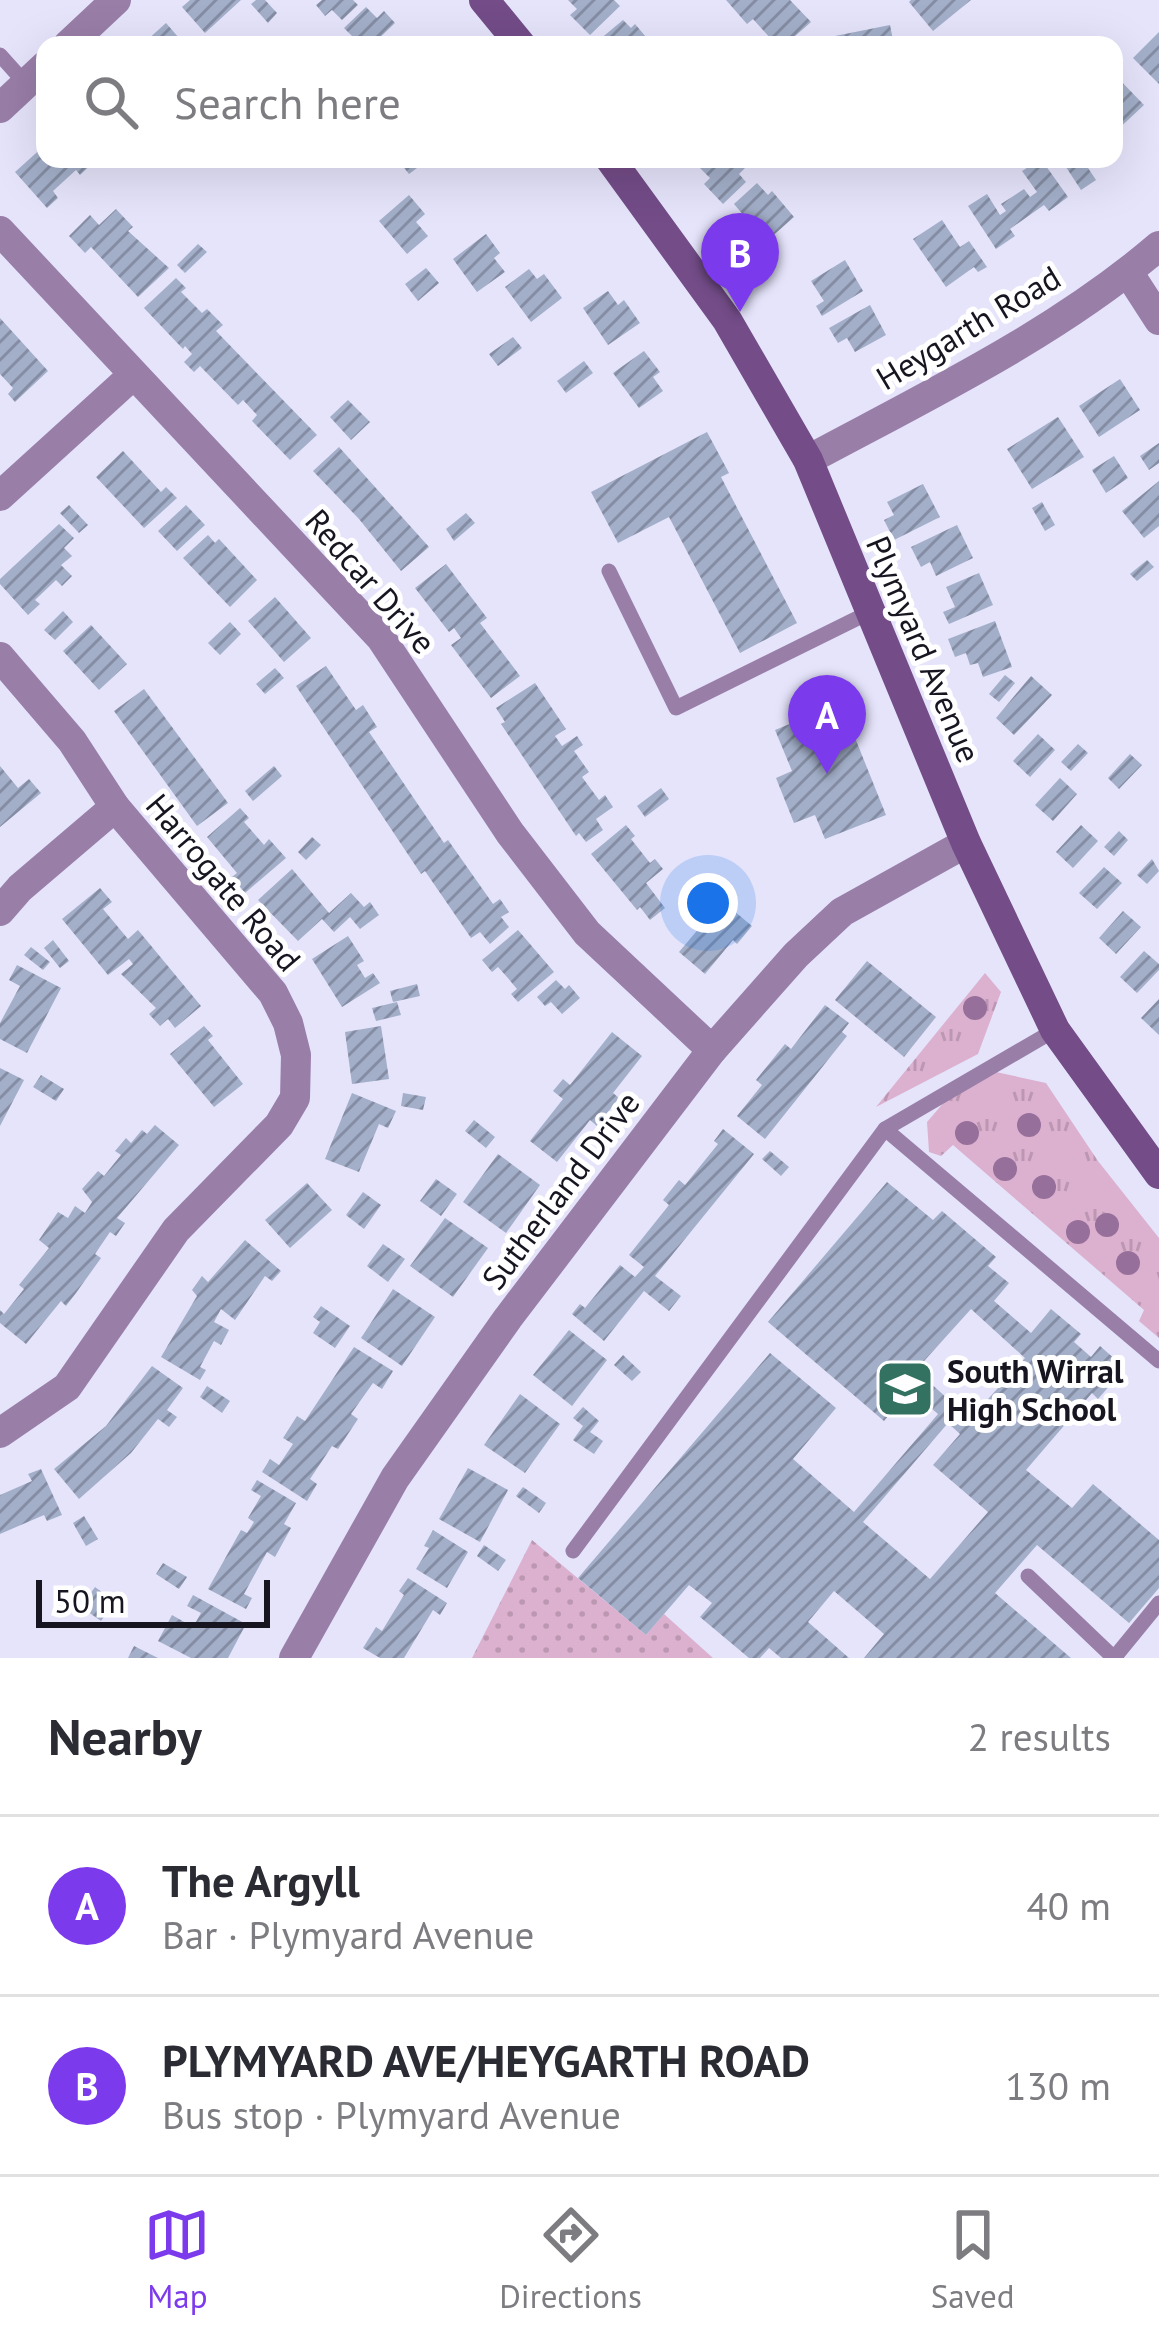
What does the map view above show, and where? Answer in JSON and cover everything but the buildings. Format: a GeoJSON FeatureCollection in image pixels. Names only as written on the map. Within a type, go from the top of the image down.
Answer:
{"type":"FeatureCollection","features":[{"type":"Feature","properties":{"kind":"street"},"geometry":{"type":"LineString","coordinates":[[78,36],[116,0]]}},
{"type":"Feature","properties":{"kind":"street"},"geometry":{"type":"LineString","coordinates":[[484,0],[514,36]]}},
{"type":"Feature","properties":{"kind":"street"},"geometry":{"type":"LineString","coordinates":[[0,108],[35,75]]}},
{"type":"Feature","properties":{"kind":"street","name":"Plymyard Avenue"},"geometry":{"type":"LineString","coordinates":[[617,168],[727,320],[808,460],[966,843],[1055,1030],[1159,1174]]}},
{"type":"Feature","properties":{"kind":"street","name":"Redcar Drive"},"geometry":{"type":"LineString","coordinates":[[0,231],[381,638],[510,833],[587,933],[712,1050]]}},
{"type":"Feature","properties":{"kind":"street","name":"Heygarth Road"},"geometry":{"type":"LineString","coordinates":[[808,460],[917,401],[1128,272],[1159,246]]}},
{"type":"Feature","properties":{"kind":"street"},"geometry":{"type":"LineString","coordinates":[[1128,272],[1159,320]]}},
{"type":"Feature","properties":{"kind":"street"},"geometry":{"type":"LineString","coordinates":[[0,496],[132,376]]}},
{"type":"Feature","properties":{"kind":"street","name":"Harrogate Road"},"geometry":{"type":"LineString","coordinates":[[0,657],[72,741],[116,807],[273,994],[288,1023],[296,1055],[295,1098],[279,1125],[256,1154],[176,1230],[67,1387],[0,1433]]}},
{"type":"Feature","properties":{"kind":"street"},"geometry":{"type":"LineString","coordinates":[[0,911],[20,888],[116,807]]}},
{"type":"Feature","properties":{"kind":"street","name":"Sutherland Drive"},"geometry":{"type":"LineString","coordinates":[[294,1658],[394,1478],[508,1318],[712,1050],[796,955],[842,912],[966,843]]}},
{"type":"Feature","properties":{"kind":"lane"},"geometry":{"type":"LineString","coordinates":[[0,55],[35,75]]}},
{"type":"Feature","properties":{"kind":"lane"},"geometry":{"type":"LineString","coordinates":[[609,571],[676,708],[868,613]]}},
{"type":"Feature","properties":{"kind":"lane"},"geometry":{"type":"LineString","coordinates":[[573,1551],[885,1129],[1055,1030]]}},
{"type":"Feature","properties":{"kind":"lane"},"geometry":{"type":"LineString","coordinates":[[885,1129],[1159,1361]]}},
{"type":"Feature","properties":{"kind":"lane"},"geometry":{"type":"LineString","coordinates":[[1028,1576],[1114,1658],[1159,1603]]}},
{"type":"Feature","properties":{"kind":"green space"},"geometry":{"type":"Polygon","coordinates":[[[985,973],[1001,992],[978,1054],[876,1107],[985,973]]]}},
{"type":"Feature","properties":{"kind":"green space"},"geometry":{"type":"Polygon","coordinates":[[[996,1072],[1046,1083],[1098,1161],[1159,1238],[1159,1338],[1139,1321],[1144,1310],[953,1145],[941,1156],[929,1152],[927,1122],[946,1100],[996,1072]]]}},
{"type":"Feature","properties":{"kind":"green space"},"geometry":{"type":"Polygon","coordinates":[[[532,1540],[646,1635],[664,1614],[713,1658],[472,1658],[532,1540]]]}},
{"type":"Feature","properties":{"kind":"place","name":"PLYMYARD AVE/HEYGARTH ROAD"},"geometry":{"type":"Point","coordinates":[740,312]}},
{"type":"Feature","properties":{"kind":"place","name":"The Argyll"},"geometry":{"type":"Point","coordinates":[827,774]}},
{"type":"Feature","properties":{"kind":"place","name":"South Wirral High School"},"geometry":{"type":"Point","coordinates":[905,1389]}}]}
